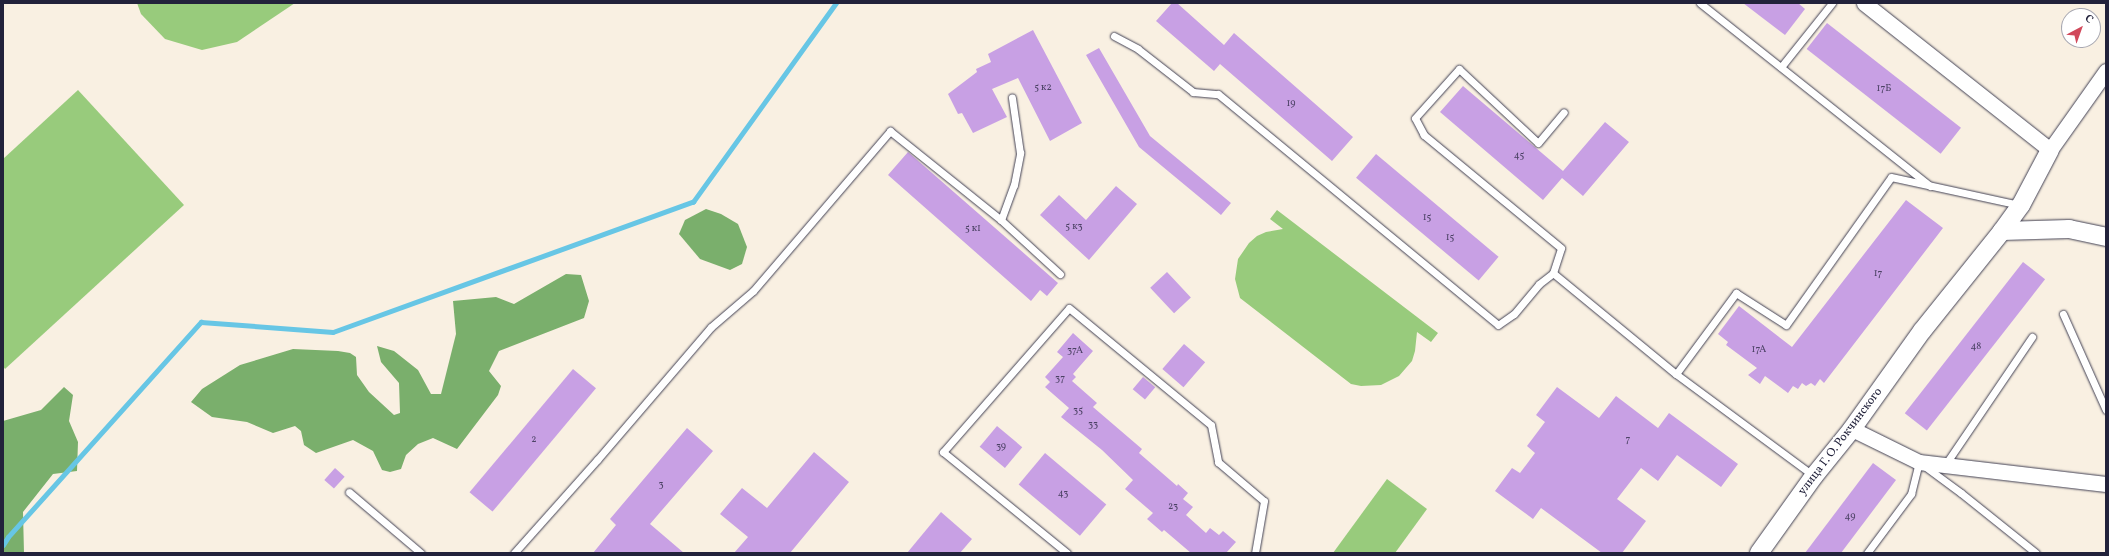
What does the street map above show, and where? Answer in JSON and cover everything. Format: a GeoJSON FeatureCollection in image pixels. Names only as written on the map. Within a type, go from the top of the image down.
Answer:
{"type":"FeatureCollection","features":[{"type":"Feature","properties":{"kind":"street"},"geometry":{"type":"LineString","coordinates":[[1864,3],[2050,150],[2106,71]]}},
{"type":"Feature","properties":{"kind":"street","name":"улица Г. О. Рокчинского"},"geometry":{"type":"LineString","coordinates":[[1759,553],[1814,476],[1852,429],[1922,331],[2021,205],[2050,150]]}},
{"type":"Feature","properties":{"kind":"street"},"geometry":{"type":"LineString","coordinates":[[2002,231],[2069,229],[2106,237]]}},
{"type":"Feature","properties":{"kind":"street"},"geometry":{"type":"LineString","coordinates":[[1852,429],[1919,462],[2106,484]]}},
{"type":"Feature","properties":{"kind":"lane"},"geometry":{"type":"LineString","coordinates":[[1700,3],[1932,187]]}},
{"type":"Feature","properties":{"kind":"lane"},"geometry":{"type":"LineString","coordinates":[[1781,67],[1832,3]]}},
{"type":"Feature","properties":{"kind":"lane"},"geometry":{"type":"LineString","coordinates":[[1114,36],[1138,49],[1193,92],[1218,94],[1498,325],[1514,314],[1539,284],[1553,273],[1561,248],[1424,135],[1415,118],[1459,69],[1538,143],[1564,112]]}},
{"type":"Feature","properties":{"kind":"lane"},"geometry":{"type":"LineString","coordinates":[[1001,220],[1014,185],[1020,153],[1012,98]]}},
{"type":"Feature","properties":{"kind":"lane"},"geometry":{"type":"LineString","coordinates":[[514,553],[597,460],[710,327],[753,291],[890,131],[1001,220],[1060,274]]}},
{"type":"Feature","properties":{"kind":"lane"},"geometry":{"type":"LineString","coordinates":[[1676,374],[1736,293],[1786,325],[1878,192],[1891,177],[2021,205]]}},
{"type":"Feature","properties":{"kind":"lane"},"geometry":{"type":"LineString","coordinates":[[1553,273],[1676,374],[1814,476]]}},
{"type":"Feature","properties":{"kind":"lane"},"geometry":{"type":"LineString","coordinates":[[1067,553],[943,452],[1069,308],[1211,425],[1218,462],[1264,501],[1255,553]]}},
{"type":"Feature","properties":{"kind":"lane"},"geometry":{"type":"LineString","coordinates":[[2063,314],[2106,410]]}},
{"type":"Feature","properties":{"kind":"lane"},"geometry":{"type":"LineString","coordinates":[[1945,465],[2032,337]]}},
{"type":"Feature","properties":{"kind":"lane"},"geometry":{"type":"LineString","coordinates":[[1866,553],[1911,494],[1919,462],[2036,553]]}},
{"type":"Feature","properties":{"kind":"lane"},"geometry":{"type":"LineString","coordinates":[[349,492],[421,553]]}},
{"type":"Feature","properties":{"kind":"green space"},"geometry":{"type":"Polygon","coordinates":[[[137,3],[295,3],[237,42],[202,50],[165,39],[141,14],[137,3]]]}},
{"type":"Feature","properties":{"kind":"green space"},"geometry":{"type":"Polygon","coordinates":[[[78,90],[184,205],[5,369],[3,366],[3,159],[78,90]]]}},
{"type":"Feature","properties":{"kind":"green space"},"geometry":{"type":"Polygon","coordinates":[[[706,209],[721,214],[738,224],[747,247],[742,264],[730,270],[700,259],[679,234],[685,220],[706,209]]]}},
{"type":"Feature","properties":{"kind":"green space"},"geometry":{"type":"Polygon","coordinates":[[[1277,210],[1438,333],[1431,342],[1417,332],[1415,351],[1412,361],[1399,376],[1381,385],[1361,386],[1351,384],[1240,298],[1235,279],[1238,259],[1249,243],[1257,236],[1266,232],[1283,229],[1270,219],[1277,210]]]}},
{"type":"Feature","properties":{"kind":"green space"},"geometry":{"type":"Polygon","coordinates":[[[566,274],[581,275],[589,301],[584,318],[499,351],[489,371],[501,386],[498,395],[457,449],[433,438],[418,444],[406,455],[401,469],[390,472],[382,470],[373,451],[353,440],[316,453],[304,445],[301,431],[295,426],[273,433],[247,422],[212,417],[191,402],[202,389],[240,365],[293,349],[338,351],[350,353],[356,357],[357,375],[369,392],[394,415],[400,413],[399,383],[381,362],[377,346],[394,351],[418,370],[431,394],[441,394],[456,334],[453,301],[496,297],[514,304],[566,274]]]}},
{"type":"Feature","properties":{"kind":"green space"},"geometry":{"type":"Polygon","coordinates":[[[64,387],[73,395],[69,421],[78,442],[77,471],[53,474],[23,512],[24,553],[3,553],[3,421],[41,410],[64,387]]]}},
{"type":"Feature","properties":{"kind":"green space"},"geometry":{"type":"Polygon","coordinates":[[[1387,479],[1427,509],[1395,553],[1333,553],[1387,479]]]}},
{"type":"Feature","properties":{"kind":"building"},"geometry":{"type":"Polygon","coordinates":[[[1172,3],[1177,3],[1224,45],[1234,33],[1353,137],[1332,161],[1220,64],[1214,71],[1156,21],[1172,3]]]}},
{"type":"Feature","properties":{"kind":"building"},"geometry":{"type":"Polygon","coordinates":[[[1743,3],[1798,3],[1805,9],[1785,35],[1743,3]]]}},
{"type":"Feature","properties":{"kind":"building"},"geometry":{"type":"Polygon","coordinates":[[[1827,23],[1961,128],[1941,154],[1807,49],[1827,23]]]}},
{"type":"Feature","properties":{"kind":"building"},"geometry":{"type":"Polygon","coordinates":[[[1033,30],[1082,123],[1050,141],[1018,78],[992,89],[1007,117],[973,133],[962,113],[958,114],[948,94],[977,72],[976,69],[991,62],[988,54],[1033,30]]]}},
{"type":"Feature","properties":{"kind":"building"},"geometry":{"type":"Polygon","coordinates":[[[1099,48],[1150,136],[1231,203],[1221,215],[1139,147],[1086,55],[1099,48]]]}},
{"type":"Feature","properties":{"kind":"building"},"geometry":{"type":"Polygon","coordinates":[[[1463,86],[1563,171],[1605,122],[1629,142],[1583,196],[1562,178],[1543,200],[1440,112],[1463,86]]]}},
{"type":"Feature","properties":{"kind":"building"},"geometry":{"type":"Polygon","coordinates":[[[908,152],[1058,283],[1047,296],[1040,290],[1031,301],[888,175],[908,152]]]}},
{"type":"Feature","properties":{"kind":"building"},"geometry":{"type":"Polygon","coordinates":[[[1376,154],[1499,257],[1479,281],[1356,178],[1376,154]]]}},
{"type":"Feature","properties":{"kind":"building"},"geometry":{"type":"Polygon","coordinates":[[[1116,186],[1137,204],[1089,260],[1040,215],[1059,195],[1086,220],[1116,186]]]}},
{"type":"Feature","properties":{"kind":"building"},"geometry":{"type":"Polygon","coordinates":[[[1906,200],[1943,228],[1824,383],[1820,379],[1815,386],[1811,383],[1806,386],[1802,383],[1798,389],[1793,386],[1788,393],[1765,376],[1760,384],[1748,375],[1757,368],[1726,345],[1728,342],[1718,334],[1739,306],[1792,347],[1906,200]]]}},
{"type":"Feature","properties":{"kind":"building"},"geometry":{"type":"Polygon","coordinates":[[[2023,262],[2045,279],[1927,431],[1905,413],[2023,262]]]}},
{"type":"Feature","properties":{"kind":"building"},"geometry":{"type":"Polygon","coordinates":[[[1167,272],[1191,298],[1174,313],[1150,288],[1167,272]]]}},
{"type":"Feature","properties":{"kind":"building"},"geometry":{"type":"Polygon","coordinates":[[[1073,333],[1093,351],[1073,374],[1076,377],[1072,381],[1097,403],[1093,407],[1142,449],[1139,453],[1177,486],[1178,484],[1188,493],[1183,499],[1193,507],[1186,515],[1206,533],[1210,528],[1219,535],[1223,531],[1236,542],[1226,553],[1191,553],[1164,530],[1162,532],[1147,519],[1153,513],[1125,489],[1133,480],[1102,450],[1061,417],[1069,408],[1045,387],[1050,382],[1045,377],[1063,357],[1057,352],[1073,333]]]}},
{"type":"Feature","properties":{"kind":"building"},"geometry":{"type":"Polygon","coordinates":[[[1184,344],[1205,362],[1183,387],[1162,369],[1184,344]]]}},
{"type":"Feature","properties":{"kind":"building"},"geometry":{"type":"Polygon","coordinates":[[[573,369],[596,388],[492,512],[470,492],[573,369]]]}},
{"type":"Feature","properties":{"kind":"building"},"geometry":{"type":"Polygon","coordinates":[[[1143,377],[1155,387],[1145,400],[1133,389],[1143,377]]]}},
{"type":"Feature","properties":{"kind":"building"},"geometry":{"type":"Polygon","coordinates":[[[1557,387],[1599,418],[1616,396],[1658,428],[1669,413],[1738,464],[1721,487],[1677,455],[1658,481],[1641,468],[1617,499],[1646,521],[1622,553],[1602,553],[1541,508],[1533,519],[1495,491],[1512,468],[1520,473],[1535,453],[1527,446],[1545,422],[1536,415],[1557,387]]]}},
{"type":"Feature","properties":{"kind":"building"},"geometry":{"type":"Polygon","coordinates":[[[997,426],[1022,447],[1005,468],[980,447],[997,426]]]}},
{"type":"Feature","properties":{"kind":"building"},"geometry":{"type":"Polygon","coordinates":[[[687,428],[713,451],[650,524],[684,553],[593,553],[616,525],[610,519],[687,428]]]}},
{"type":"Feature","properties":{"kind":"building"},"geometry":{"type":"Polygon","coordinates":[[[814,452],[849,482],[790,553],[734,553],[748,537],[720,514],[742,488],[767,508],[814,452]]]}},
{"type":"Feature","properties":{"kind":"building"},"geometry":{"type":"Polygon","coordinates":[[[1045,453],[1106,504],[1080,536],[1019,484],[1045,453]]]}},
{"type":"Feature","properties":{"kind":"building"},"geometry":{"type":"Polygon","coordinates":[[[1873,463],[1896,480],[1841,553],[1805,553],[1873,463]]]}},
{"type":"Feature","properties":{"kind":"building"},"geometry":{"type":"Polygon","coordinates":[[[335,468],[345,477],[334,489],[324,480],[335,468]]]}},
{"type":"Feature","properties":{"kind":"building"},"geometry":{"type":"Polygon","coordinates":[[[941,512],[972,539],[960,553],[907,553],[941,512]]]}},
{"type":"Feature","properties":{"kind":"waterway"},"geometry":{"type":"LineString","coordinates":[[3,545],[8,537],[201,322],[333,332],[693,202],[836,3]]}}]}
